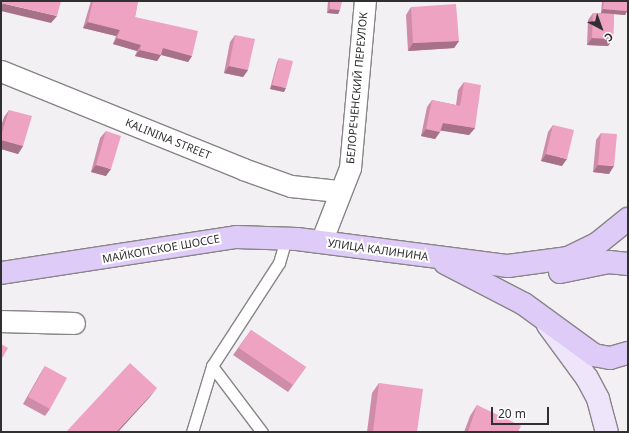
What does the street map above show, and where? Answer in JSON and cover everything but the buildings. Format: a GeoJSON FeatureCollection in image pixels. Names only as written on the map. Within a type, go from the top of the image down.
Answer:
{"type":"FeatureCollection","features":[{"type":"Feature","properties":{"kind":"main road","name":"УЛИЦА КАЛИНИНА"},"geometry":{"type":"LineString","coordinates":[[508,266],[568,258],[597,244],[628,219]]}},
{"type":"Feature","properties":{"kind":"main road","name":"МАЙКОПСКОЕ ШОССЕ"},"geometry":{"type":"LineString","coordinates":[[1,273],[236,237],[321,242]]}},
{"type":"Feature","properties":{"kind":"main road","name":"УЛИЦА КАЛИНИНА"},"geometry":{"type":"LineString","coordinates":[[321,242],[551,273],[609,262],[628,264]]}},
{"type":"Feature","properties":{"kind":"main road","name":"УЛИЦА КАЛИНИНА"},"geometry":{"type":"LineString","coordinates":[[435,258],[497,288],[541,316],[594,355],[610,358],[628,353]]}},
{"type":"Feature","properties":{"kind":"main road","name":"УЛИЦА КАЛИНИНА"},"geometry":{"type":"LineString","coordinates":[[541,316],[587,378],[598,399],[607,432]]}},
{"type":"Feature","properties":{"kind":"street","name":"БЕЛОРЕЧЕНСКИЙ ПЕРЕУЛОК"},"geometry":{"type":"LineString","coordinates":[[321,242],[338,191],[350,168],[365,1]]}},
{"type":"Feature","properties":{"kind":"street","name":"KALININA STREET"},"geometry":{"type":"LineString","coordinates":[[1,71],[243,169],[291,186],[338,191]]}},
{"type":"Feature","properties":{"kind":"street"},"geometry":{"type":"LineString","coordinates":[[1,321],[74,323]]}},
{"type":"Feature","properties":{"kind":"lane"},"geometry":{"type":"LineString","coordinates":[[192,432],[212,366],[279,263],[286,239]]}},
{"type":"Feature","properties":{"kind":"lane"},"geometry":{"type":"LineString","coordinates":[[212,366],[262,432]]}}]}
